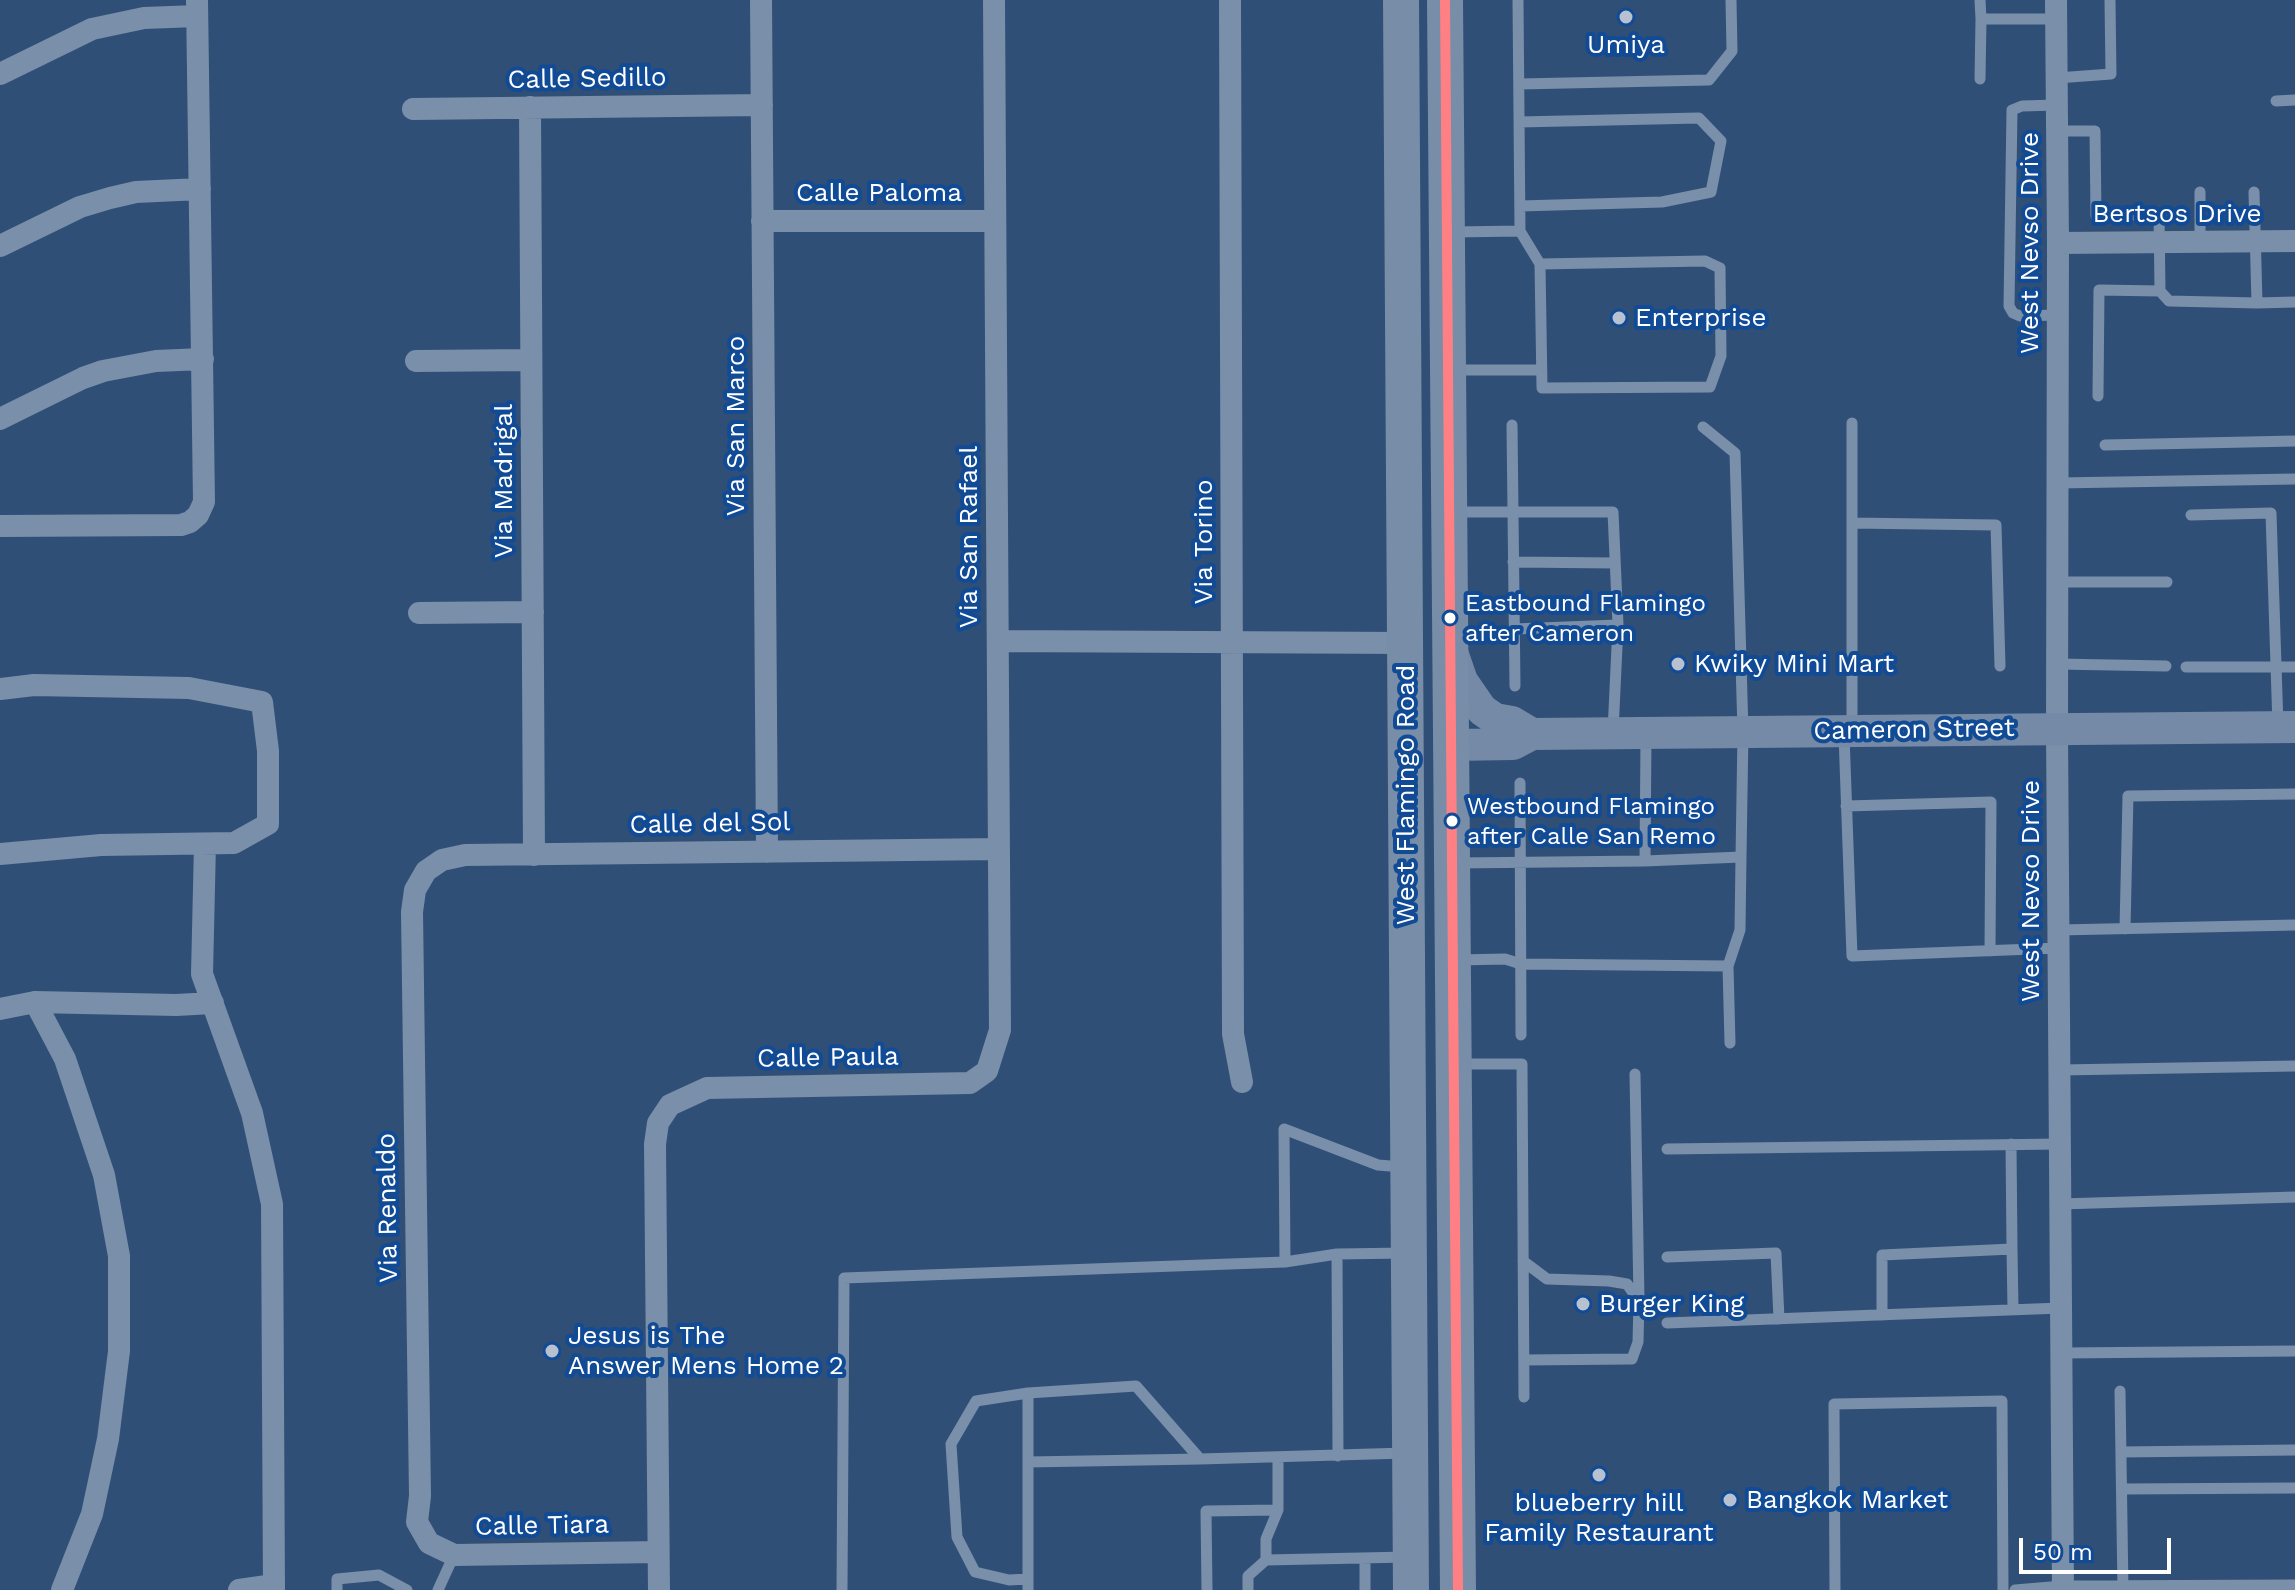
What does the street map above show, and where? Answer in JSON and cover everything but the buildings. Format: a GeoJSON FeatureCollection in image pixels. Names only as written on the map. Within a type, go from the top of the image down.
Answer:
{"type":"FeatureCollection","features":[{"type":"Feature","properties":{"kind":"main road","name":"West Flamingo Road"},"geometry":{"type":"LineString","coordinates":[[1445,0],[1458,1590]]}},
{"type":"Feature","properties":{"kind":"main road","name":"West Flamingo Road"},"geometry":{"type":"LineString","coordinates":[[1401,4],[1411,1573]]}},
{"type":"Feature","properties":{"kind":"main road"},"geometry":{"type":"LineString","coordinates":[[1401,4],[1420,76],[1422,199],[1426,224],[1430,229],[1447,233]]}},
{"type":"Feature","properties":{"kind":"main road"},"geometry":{"type":"LineString","coordinates":[[1404,234],[1420,248],[1425,261],[1427,333],[1448,370]]}},
{"type":"Feature","properties":{"kind":"main road"},"geometry":{"type":"LineString","coordinates":[[1406,643],[1427,679],[1428,710],[1438,735],[1451,745]]}},
{"type":"Feature","properties":{"kind":"main road"},"geometry":{"type":"LineString","coordinates":[[1407,860],[1415,863],[1428,876],[1430,966],[1453,1054]]}},
{"type":"Feature","properties":{"kind":"main road"},"geometry":{"type":"LineString","coordinates":[[1408,1150],[1431,1178],[1431,1201],[1437,1229],[1454,1236]]}},
{"type":"Feature","properties":{"kind":"main road"},"geometry":{"type":"LineString","coordinates":[[1409,1253],[1432,1278],[1434,1360],[1455,1397]]}},
{"type":"Feature","properties":{"kind":"street","name":"Via San Marco"},"geometry":{"type":"LineString","coordinates":[[761,0],[767,852]]}},
{"type":"Feature","properties":{"kind":"street","name":"Via San Rafael"},"geometry":{"type":"LineString","coordinates":[[987,1071],[1000,1030],[994,0]]}},
{"type":"Feature","properties":{"kind":"street","name":"Via Torino"},"geometry":{"type":"LineString","coordinates":[[1230,0],[1233,1034],[1242,1082]]}},
{"type":"Feature","properties":{"kind":"street"},"geometry":{"type":"LineString","coordinates":[[0,74],[92,29],[197,8],[204,502],[198,515],[190,522],[167,526],[0,526]]}},
{"type":"Feature","properties":{"kind":"street","name":"West Nevso Drive"},"geometry":{"type":"LineString","coordinates":[[2056,10],[2063,1588]]}},
{"type":"Feature","properties":{"kind":"street","name":"Calle Sedillo"},"geometry":{"type":"LineString","coordinates":[[413,109],[762,105]]}},
{"type":"Feature","properties":{"kind":"street","name":"Via Madrigal"},"geometry":{"type":"LineString","coordinates":[[530,107],[534,855]]}},
{"type":"Feature","properties":{"kind":"street"},"geometry":{"type":"LineString","coordinates":[[0,246],[80,207],[110,198],[136,192],[200,189]]}},
{"type":"Feature","properties":{"kind":"street","name":"Calle Paloma"},"geometry":{"type":"LineString","coordinates":[[762,221],[995,221]]}},
{"type":"Feature","properties":{"kind":"street","name":"Bertsos Drive"},"geometry":{"type":"LineString","coordinates":[[2058,243],[2295,241]]}},
{"type":"Feature","properties":{"kind":"street"},"geometry":{"type":"LineString","coordinates":[[0,419],[103,371],[156,361],[203,359]]}},
{"type":"Feature","properties":{"kind":"street"},"geometry":{"type":"LineString","coordinates":[[416,361],[531,360]]}},
{"type":"Feature","properties":{"kind":"street"},"geometry":{"type":"LineString","coordinates":[[419,613],[533,612]]}},
{"type":"Feature","properties":{"kind":"street"},"geometry":{"type":"LineString","coordinates":[[998,641],[1406,643]]}},
{"type":"Feature","properties":{"kind":"street","name":"Cameron Street"},"geometry":{"type":"LineString","coordinates":[[1450,645],[1462,681],[1482,710],[1495,719],[1512,722],[1532,734]]}},
{"type":"Feature","properties":{"kind":"street"},"geometry":{"type":"LineString","coordinates":[[0,689],[34,685],[189,688],[262,702],[268,751],[268,824],[234,843],[101,845],[0,854]]}},
{"type":"Feature","properties":{"kind":"street","name":"Cameron Street"},"geometry":{"type":"LineString","coordinates":[[1451,745],[1513,744],[1532,734],[2286,727]]}},
{"type":"Feature","properties":{"kind":"street"},"geometry":{"type":"LineString","coordinates":[[205,844],[202,974],[252,1113],[272,1204],[274,1587],[239,1590]]}},
{"type":"Feature","properties":{"kind":"street","name":"Calle del Sol"},"geometry":{"type":"LineString","coordinates":[[426,871],[442,860],[465,855],[999,849]]}},
{"type":"Feature","properties":{"kind":"street","name":"Via Renaldo"},"geometry":{"type":"LineString","coordinates":[[426,871],[415,890],[412,912],[420,1496],[417,1522],[429,1543]]}},
{"type":"Feature","properties":{"kind":"street"},"geometry":{"type":"LineString","coordinates":[[0,1009],[35,1002],[213,1003]]}},
{"type":"Feature","properties":{"kind":"street"},"geometry":{"type":"LineString","coordinates":[[35,1002],[65,1059],[104,1175],[119,1256],[119,1351],[108,1439],[92,1514],[62,1590]]}},
{"type":"Feature","properties":{"kind":"street","name":"Calle Paula"},"geometry":{"type":"LineString","coordinates":[[658,1552],[655,1144],[658,1123],[670,1105],[707,1088],[970,1083],[987,1071]]}},
{"type":"Feature","properties":{"kind":"street","name":"Calle Tiara"},"geometry":{"type":"LineString","coordinates":[[429,1543],[454,1555],[658,1552]]}},
{"type":"Feature","properties":{"kind":"street"},"geometry":{"type":"LineString","coordinates":[[658,1552],[659,1590]]}},
{"type":"Feature","properties":{"kind":"lane"},"geometry":{"type":"LineString","coordinates":[[1518,0],[1520,231],[1540,264],[1542,388],[1710,387],[1721,356],[1720,268],[1705,261],[1540,264]]}},
{"type":"Feature","properties":{"kind":"lane"},"geometry":{"type":"LineString","coordinates":[[1519,84],[1709,80],[1732,51],[1731,0]]}},
{"type":"Feature","properties":{"kind":"lane"},"geometry":{"type":"LineString","coordinates":[[1980,0],[1980,79]]}},
{"type":"Feature","properties":{"kind":"lane"},"geometry":{"type":"LineString","coordinates":[[2057,78],[2111,74],[2110,0]]}},
{"type":"Feature","properties":{"kind":"lane"},"geometry":{"type":"LineString","coordinates":[[1981,19],[2056,10]]}},
{"type":"Feature","properties":{"kind":"lane"},"geometry":{"type":"LineString","coordinates":[[2276,101],[2295,100]]}},
{"type":"Feature","properties":{"kind":"lane"},"geometry":{"type":"LineString","coordinates":[[2057,105],[2022,106],[2012,110],[2009,306],[2013,313],[2020,316],[2058,315]]}},
{"type":"Feature","properties":{"kind":"lane"},"geometry":{"type":"LineString","coordinates":[[1519,122],[1699,118],[1721,141],[1711,192],[1662,202],[1520,206]]}},
{"type":"Feature","properties":{"kind":"lane"},"geometry":{"type":"LineString","coordinates":[[2057,131],[2095,131],[2096,216],[2164,214],[2160,242],[2160,291],[2169,301],[2295,302]]}},
{"type":"Feature","properties":{"kind":"lane"},"geometry":{"type":"LineString","coordinates":[[2200,192],[2200,242]]}},
{"type":"Feature","properties":{"kind":"lane"},"geometry":{"type":"LineString","coordinates":[[2254,192],[2257,303]]}},
{"type":"Feature","properties":{"kind":"lane"},"geometry":{"type":"LineString","coordinates":[[1447,233],[1520,231]]}},
{"type":"Feature","properties":{"kind":"lane"},"geometry":{"type":"LineString","coordinates":[[2098,396],[2099,290],[2160,291]]}},
{"type":"Feature","properties":{"kind":"lane"},"geometry":{"type":"LineString","coordinates":[[1448,370],[1541,370]]}},
{"type":"Feature","properties":{"kind":"lane"},"geometry":{"type":"LineString","coordinates":[[1852,423],[1846,806],[1852,956],[1990,951],[2125,929],[2295,925]]}},
{"type":"Feature","properties":{"kind":"lane"},"geometry":{"type":"LineString","coordinates":[[1512,425],[1515,686]]}},
{"type":"Feature","properties":{"kind":"lane"},"geometry":{"type":"LineString","coordinates":[[1703,427],[1735,453],[1743,732],[1740,930],[1728,966],[1730,1043]]}},
{"type":"Feature","properties":{"kind":"lane"},"geometry":{"type":"LineString","coordinates":[[2105,445],[2295,441]]}},
{"type":"Feature","properties":{"kind":"lane"},"geometry":{"type":"LineString","coordinates":[[2058,483],[2295,479]]}},
{"type":"Feature","properties":{"kind":"lane"},"geometry":{"type":"LineString","coordinates":[[1449,512],[1613,512],[1618,625],[1613,733]]}},
{"type":"Feature","properties":{"kind":"lane"},"geometry":{"type":"LineString","coordinates":[[2191,515],[2271,513],[2276,667],[2286,727]]}},
{"type":"Feature","properties":{"kind":"lane"},"geometry":{"type":"LineString","coordinates":[[1852,523],[1996,525],[2000,666]]}},
{"type":"Feature","properties":{"kind":"lane"},"geometry":{"type":"LineString","coordinates":[[1513,562],[1615,563]]}},
{"type":"Feature","properties":{"kind":"lane"},"geometry":{"type":"LineString","coordinates":[[2058,582],[2167,582]]}},
{"type":"Feature","properties":{"kind":"lane"},"geometry":{"type":"LineString","coordinates":[[1514,629],[1618,625]]}},
{"type":"Feature","properties":{"kind":"lane"},"geometry":{"type":"LineString","coordinates":[[2057,664],[2166,666]]}},
{"type":"Feature","properties":{"kind":"lane"},"geometry":{"type":"LineString","coordinates":[[2186,667],[2295,667]]}},
{"type":"Feature","properties":{"kind":"lane"},"geometry":{"type":"LineString","coordinates":[[1645,861],[1646,733]]}},
{"type":"Feature","properties":{"kind":"lane"},"geometry":{"type":"LineString","coordinates":[[1520,783],[1521,1035]]}},
{"type":"Feature","properties":{"kind":"lane"},"geometry":{"type":"LineString","coordinates":[[2125,929],[2128,796],[2295,794]]}},
{"type":"Feature","properties":{"kind":"lane"},"geometry":{"type":"LineString","coordinates":[[1846,806],[1991,802],[1990,951]]}},
{"type":"Feature","properties":{"kind":"lane"},"geometry":{"type":"LineString","coordinates":[[1451,863],[1741,857]]}},
{"type":"Feature","properties":{"kind":"lane"},"geometry":{"type":"LineString","coordinates":[[1452,960],[1505,959],[1521,964],[1728,966]]}},
{"type":"Feature","properties":{"kind":"lane"},"geometry":{"type":"LineString","coordinates":[[1453,1054],[1522,1064],[1524,1397]]}},
{"type":"Feature","properties":{"kind":"lane"},"geometry":{"type":"LineString","coordinates":[[2060,1070],[2295,1066]]}},
{"type":"Feature","properties":{"kind":"lane"},"geometry":{"type":"LineString","coordinates":[[1524,1360],[1632,1359],[1638,1342],[1639,1301],[1635,1074]]}},
{"type":"Feature","properties":{"kind":"lane"},"geometry":{"type":"LineString","coordinates":[[1285,1262],[1284,1129],[1378,1165],[1408,1150]]}},
{"type":"Feature","properties":{"kind":"lane"},"geometry":{"type":"LineString","coordinates":[[2011,1144],[2013,1310]]}},
{"type":"Feature","properties":{"kind":"lane"},"geometry":{"type":"LineString","coordinates":[[1667,1149],[2060,1144]]}},
{"type":"Feature","properties":{"kind":"lane"},"geometry":{"type":"LineString","coordinates":[[2060,1204],[2295,1197]]}},
{"type":"Feature","properties":{"kind":"lane"},"geometry":{"type":"LineString","coordinates":[[1882,1315],[1882,1255],[2012,1249]]}},
{"type":"Feature","properties":{"kind":"lane"},"geometry":{"type":"LineString","coordinates":[[842,1590],[844,1278],[1285,1262],[1337,1254],[1409,1253]]}},
{"type":"Feature","properties":{"kind":"lane"},"geometry":{"type":"LineString","coordinates":[[1667,1257],[1776,1253],[1779,1319]]}},
{"type":"Feature","properties":{"kind":"lane"},"geometry":{"type":"LineString","coordinates":[[1337,1254],[1338,1456]]}},
{"type":"Feature","properties":{"kind":"lane"},"geometry":{"type":"LineString","coordinates":[[1523,1261],[1547,1279],[1627,1284],[1639,1301]]}},
{"type":"Feature","properties":{"kind":"lane"},"geometry":{"type":"LineString","coordinates":[[1667,1323],[2061,1308]]}},
{"type":"Feature","properties":{"kind":"lane"},"geometry":{"type":"LineString","coordinates":[[2062,1353],[2295,1351]]}},
{"type":"Feature","properties":{"kind":"lane"},"geometry":{"type":"LineString","coordinates":[[1028,1393],[1028,1584],[975,1572],[957,1537],[951,1444],[976,1401],[1028,1393],[1136,1386],[1200,1459]]}},
{"type":"Feature","properties":{"kind":"lane"},"geometry":{"type":"LineString","coordinates":[[2120,1391],[2123,1588]]}},
{"type":"Feature","properties":{"kind":"lane"},"geometry":{"type":"LineString","coordinates":[[1835,1590],[1834,1404],[2002,1401],[2003,1590]]}},
{"type":"Feature","properties":{"kind":"lane"},"geometry":{"type":"LineString","coordinates":[[2121,1452],[2295,1450]]}},
{"type":"Feature","properties":{"kind":"lane"},"geometry":{"type":"LineString","coordinates":[[1028,1462],[1411,1453]]}},
{"type":"Feature","properties":{"kind":"lane"},"geometry":{"type":"LineString","coordinates":[[1266,1560],[1266,1539],[1278,1510],[1278,1457]]}},
{"type":"Feature","properties":{"kind":"lane"},"geometry":{"type":"LineString","coordinates":[[2122,1489],[2295,1488]]}},
{"type":"Feature","properties":{"kind":"lane"},"geometry":{"type":"LineString","coordinates":[[1207,1590],[1206,1511],[1278,1510]]}},
{"type":"Feature","properties":{"kind":"lane"},"geometry":{"type":"LineString","coordinates":[[438,1590],[454,1555]]}},
{"type":"Feature","properties":{"kind":"lane"},"geometry":{"type":"LineString","coordinates":[[1365,1559],[1365,1590]]}},
{"type":"Feature","properties":{"kind":"lane"},"geometry":{"type":"LineString","coordinates":[[1248,1590],[1248,1576],[1266,1560],[1365,1559],[1411,1573]]}},
{"type":"Feature","properties":{"kind":"lane"},"geometry":{"type":"LineString","coordinates":[[337,1590],[337,1579],[379,1575],[407,1590]]}},
{"type":"Feature","properties":{"kind":"lane"},"geometry":{"type":"LineString","coordinates":[[2015,1590],[2295,1585]]}},
{"type":"Feature","properties":{"kind":"transit line"},"geometry":{"type":"LineString","coordinates":[[1445,0],[1458,1590]]}},
{"type":"Feature","properties":{"kind":"place","name":"Umiya"},"geometry":{"type":"Point","coordinates":[1626,17]}},
{"type":"Feature","properties":{"kind":"place","name":"Enterprise"},"geometry":{"type":"Point","coordinates":[1619,318]}},
{"type":"Feature","properties":{"kind":"place","name":"Eastbound Flamingo after Cameron"},"geometry":{"type":"Point","coordinates":[1450,618]}},
{"type":"Feature","properties":{"kind":"place","name":"Kwiky Mini Mart"},"geometry":{"type":"Point","coordinates":[1678,664]}},
{"type":"Feature","properties":{"kind":"place","name":"Westbound Flamingo after Calle San Remo"},"geometry":{"type":"Point","coordinates":[1452,821]}},
{"type":"Feature","properties":{"kind":"place","name":"Burger King"},"geometry":{"type":"Point","coordinates":[1583,1304]}},
{"type":"Feature","properties":{"kind":"place","name":"Jesus is The Answer Mens Home 2"},"geometry":{"type":"Point","coordinates":[552,1351]}},
{"type":"Feature","properties":{"kind":"place","name":"blueberry hill Family Restaurant"},"geometry":{"type":"Point","coordinates":[1599,1475]}},
{"type":"Feature","properties":{"kind":"place","name":"Bangkok Market"},"geometry":{"type":"Point","coordinates":[1730,1500]}}]}
